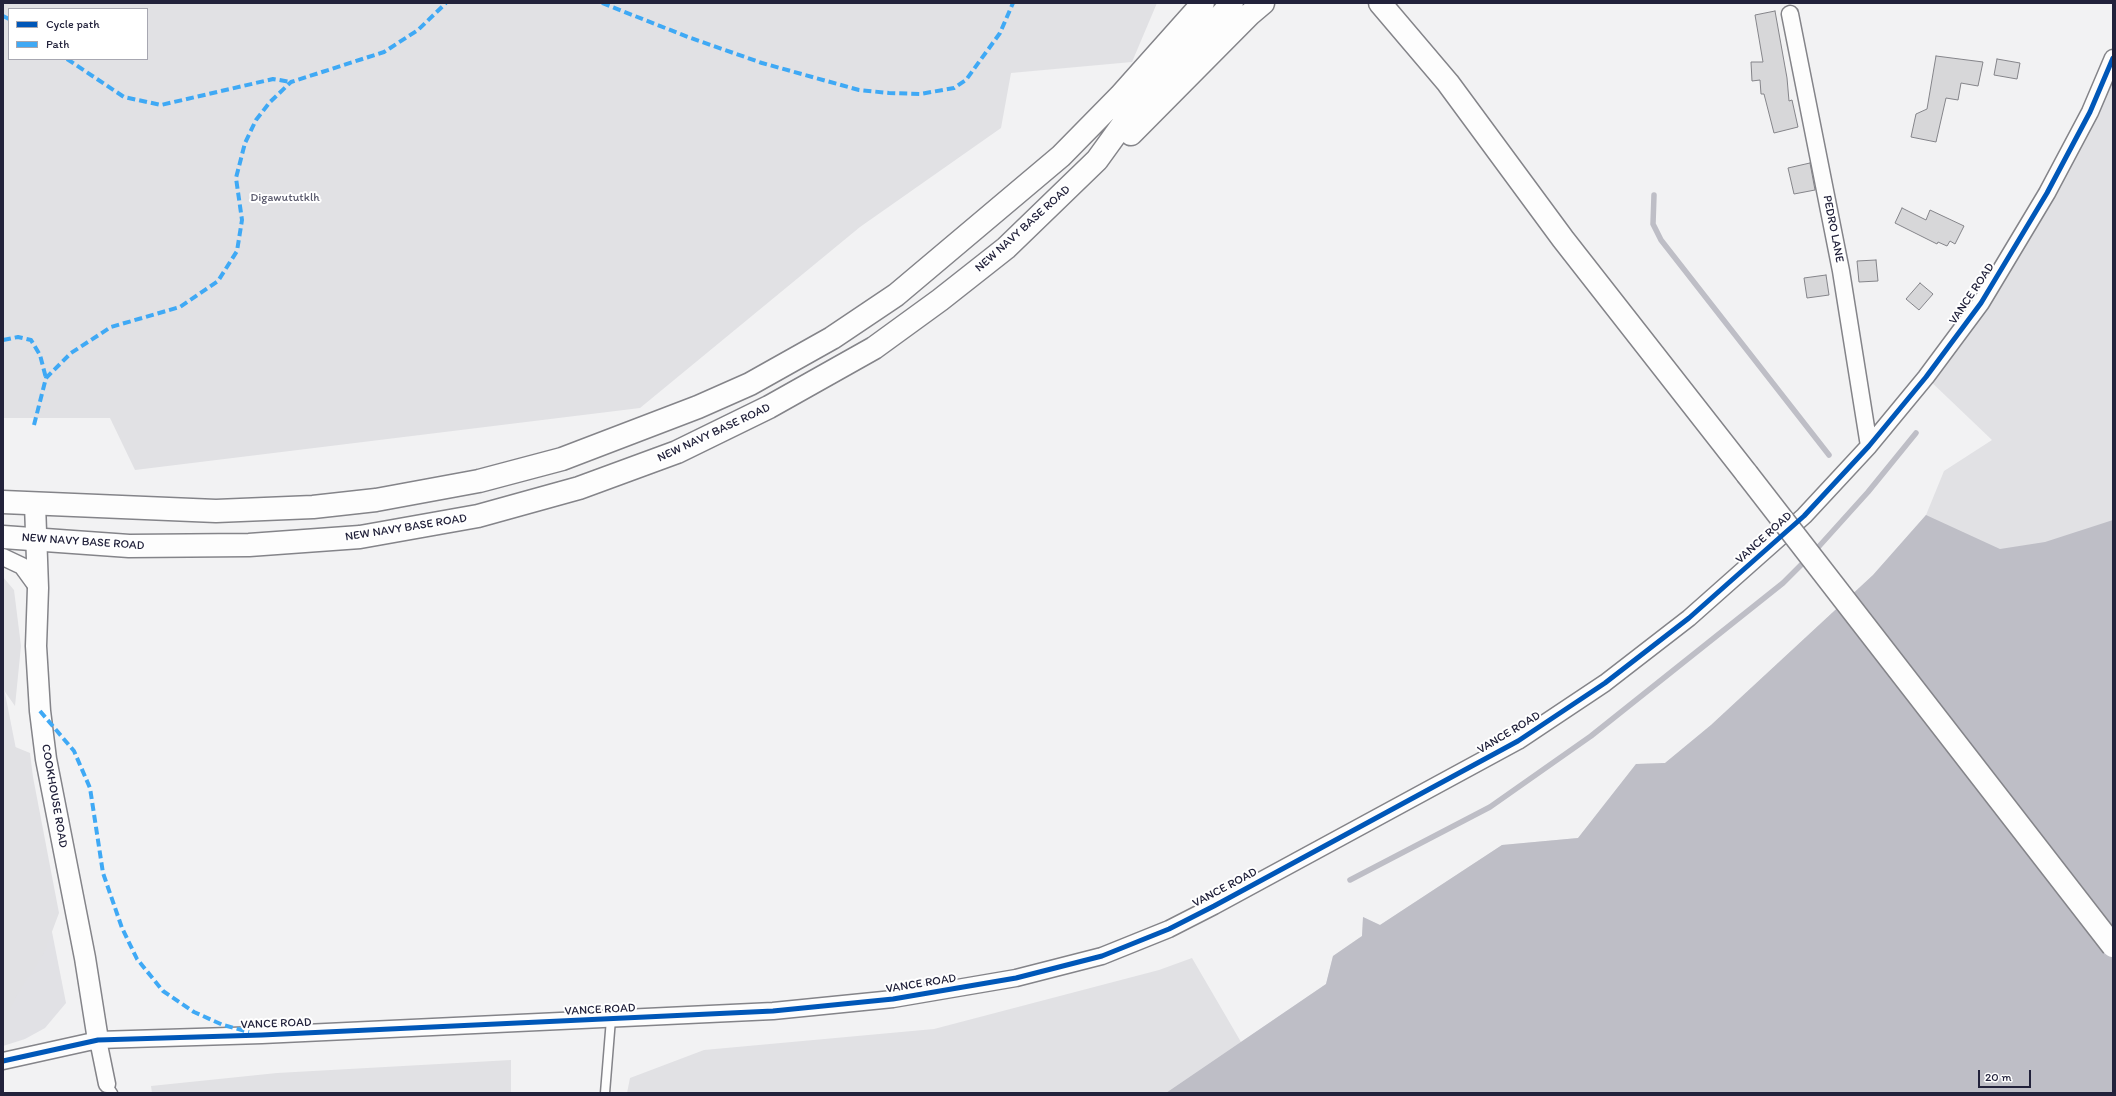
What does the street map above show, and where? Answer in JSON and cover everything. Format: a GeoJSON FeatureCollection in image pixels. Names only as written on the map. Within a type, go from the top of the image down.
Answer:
{"type":"FeatureCollection","features":[{"type":"Feature","properties":{"kind":"main road"},"geometry":{"type":"LineString","coordinates":[[3,502],[216,511],[312,507],[376,500],[479,481],[562,459],[698,407],[750,384],[832,338],[896,295],[1060,156],[1120,96],[1203,3]]}},
{"type":"Feature","properties":{"kind":"main road","name":"NEW NAVY BASE ROAD"},"geometry":{"type":"LineString","coordinates":[[3,537],[129,546],[241,546],[360,537],[478,516],[579,488],[677,452],[769,408],[874,348],[940,300],[1006,248],[1097,160],[1123,124],[1232,3]]}},
{"type":"Feature","properties":{"kind":"main road"},"geometry":{"type":"LineString","coordinates":[[1097,160],[1139,128],[1250,14],[1263,3]]}},
{"type":"Feature","properties":{"kind":"main road"},"geometry":{"type":"LineString","coordinates":[[1366,3],[1398,24]]}},
{"type":"Feature","properties":{"kind":"main road"},"geometry":{"type":"LineString","coordinates":[[1380,3],[1448,83],[1563,239],[2113,946]]}},
{"type":"Feature","properties":{"kind":"main road"},"geometry":{"type":"LineString","coordinates":[[1388,3],[1398,24]]}},
{"type":"Feature","properties":{"kind":"street","name":"PEDRO LANE"},"geometry":{"type":"LineString","coordinates":[[1790,14],[1841,271],[1869,446]]}},
{"type":"Feature","properties":{"kind":"street","name":"VANCE ROAD"},"geometry":{"type":"LineString","coordinates":[[3,1061],[98,1040],[270,1035],[773,1011],[893,999],[1016,978],[1102,956],[1169,929],[1518,741],[1605,683],[1689,618],[1804,516],[1869,446],[1926,377],[1981,303],[2047,193],[2090,112],[2113,58]]}},
{"type":"Feature","properties":{"kind":"street","name":"COOKHOUSE ROAD"},"geometry":{"type":"LineString","coordinates":[[35,504],[38,588],[36,646],[40,711],[46,759],[85,958],[98,1040],[110,1088]]}},
{"type":"Feature","properties":{"kind":"street"},"geometry":{"type":"LineString","coordinates":[[3,557],[22,566],[38,588]]}},
{"type":"Feature","properties":{"kind":"lane"},"geometry":{"type":"LineString","coordinates":[[605,1093],[610,1019]]}},
{"type":"Feature","properties":{"kind":"shaded area"},"geometry":{"type":"Polygon","coordinates":[[[1926,515],[2000,549],[2045,542],[2113,520],[2113,1093],[1166,1093],[1326,984],[1333,956],[1362,936],[1363,917],[1380,925],[1502,845],[1578,838],[1636,764],[1665,763],[1711,725],[1873,575],[1926,515]]]}},
{"type":"Feature","properties":{"kind":"shaded area"},"geometry":{"type":"Polygon","coordinates":[[[3,683],[66,1003],[45,1028],[25,1039],[3,1046],[3,683]]]}},
{"type":"Feature","properties":{"kind":"green space","name":"Digawututklh"},"geometry":{"type":"Polygon","coordinates":[[[3,3],[1157,3],[1132,62],[1011,73],[1001,128],[860,227],[640,408],[135,470],[110,418],[3,418],[3,3]]]}},
{"type":"Feature","properties":{"kind":"green space"},"geometry":{"type":"Polygon","coordinates":[[[2113,78],[2113,1017],[2017,1093],[627,1093],[630,1078],[704,1050],[934,1029],[1159,970],[1192,958],[1241,1042],[1326,984],[1333,956],[1362,936],[1363,917],[1380,925],[1502,845],[1578,838],[1636,764],[1665,763],[1711,725],[1873,575],[1926,515],[1944,471],[1992,440],[1926,377],[2113,78]]]}},
{"type":"Feature","properties":{"kind":"green space"},"geometry":{"type":"Polygon","coordinates":[[[3,577],[14,590],[21,646],[15,706],[3,689],[3,577]]]}},
{"type":"Feature","properties":{"kind":"green space"},"geometry":{"type":"Polygon","coordinates":[[[8,744],[30,753],[33,777],[59,913],[44,953],[15,998],[3,1025],[3,745],[8,744]]]}},
{"type":"Feature","properties":{"kind":"green space"},"geometry":{"type":"Polygon","coordinates":[[[511,1060],[511,1093],[152,1093],[151,1086],[277,1073],[511,1060]]]}},
{"type":"Feature","properties":{"kind":"building"},"geometry":{"type":"Polygon","coordinates":[[[1775,11],[1787,78],[1789,101],[1792,100],[1798,127],[1774,133],[1764,94],[1761,94],[1760,80],[1752,81],[1751,62],[1763,62],[1755,15],[1775,11]]]}},
{"type":"Feature","properties":{"kind":"building"},"geometry":{"type":"Polygon","coordinates":[[[1936,56],[1983,62],[1978,86],[1961,83],[1958,100],[1946,98],[1936,142],[1911,137],[1916,114],[1927,109],[1936,56]]]}},
{"type":"Feature","properties":{"kind":"building"},"geometry":{"type":"Polygon","coordinates":[[[1997,59],[2020,63],[2017,79],[1994,75],[1997,59]]]}},
{"type":"Feature","properties":{"kind":"building"},"geometry":{"type":"Polygon","coordinates":[[[1810,163],[1815,190],[1794,194],[1788,168],[1810,163]]]}},
{"type":"Feature","properties":{"kind":"building"},"geometry":{"type":"Polygon","coordinates":[[[1902,208],[1926,220],[1930,210],[1964,226],[1955,244],[1950,241],[1947,246],[1938,242],[1937,244],[1895,223],[1902,208]]]}},
{"type":"Feature","properties":{"kind":"building"},"geometry":{"type":"Polygon","coordinates":[[[1876,260],[1878,281],[1859,282],[1857,261],[1876,260]]]}},
{"type":"Feature","properties":{"kind":"building"},"geometry":{"type":"Polygon","coordinates":[[[1826,275],[1829,295],[1807,298],[1804,278],[1826,275]]]}},
{"type":"Feature","properties":{"kind":"building"},"geometry":{"type":"Polygon","coordinates":[[[1920,283],[1933,294],[1919,310],[1906,299],[1920,283]]]}},
{"type":"Feature","properties":{"kind":"waterway"},"geometry":{"type":"LineString","coordinates":[[1654,195],[1653,224],[1661,240],[1829,455]]}},
{"type":"Feature","properties":{"kind":"waterway"},"geometry":{"type":"LineString","coordinates":[[1813,553],[1868,492],[1916,433]]}},
{"type":"Feature","properties":{"kind":"waterway"},"geometry":{"type":"LineString","coordinates":[[1350,880],[1490,807],[1591,736],[1783,583],[1807,559]]}},
{"type":"Feature","properties":{"kind":"marked path"},"geometry":{"type":"LineString","coordinates":[[34,425],[46,378],[71,353],[111,327],[180,307],[218,281],[237,251],[242,220],[236,178],[245,143],[256,120],[270,102],[291,82],[384,52],[418,30],[446,3]]}},
{"type":"Feature","properties":{"kind":"marked path"},"geometry":{"type":"LineString","coordinates":[[602,3],[688,37],[762,63],[859,90],[920,94],[954,88],[966,80],[1000,33],[1013,3]]}},
{"type":"Feature","properties":{"kind":"marked path"},"geometry":{"type":"LineString","coordinates":[[3,16],[8,18]]}},
{"type":"Feature","properties":{"kind":"marked path"},"geometry":{"type":"LineString","coordinates":[[68,60],[124,97],[161,105],[273,79],[291,82]]}},
{"type":"Feature","properties":{"kind":"marked path"},"geometry":{"type":"LineString","coordinates":[[3,340],[18,337],[31,340],[40,355],[46,378]]}},
{"type":"Feature","properties":{"kind":"marked path"},"geometry":{"type":"LineString","coordinates":[[40,711],[74,751],[90,788],[103,873],[122,928],[137,959],[163,991],[194,1012],[223,1025],[249,1032]]}},
{"type":"Feature","properties":{"kind":"cycle path"},"geometry":{"type":"LineString","coordinates":[[3,1061],[98,1040],[262,1035],[773,1011],[893,999],[1016,978],[1102,956],[1169,929],[1518,741],[1605,683],[1689,618],[1804,516],[1869,446],[1926,377],[1981,303],[2047,193],[2090,112],[2113,58]]}}]}
